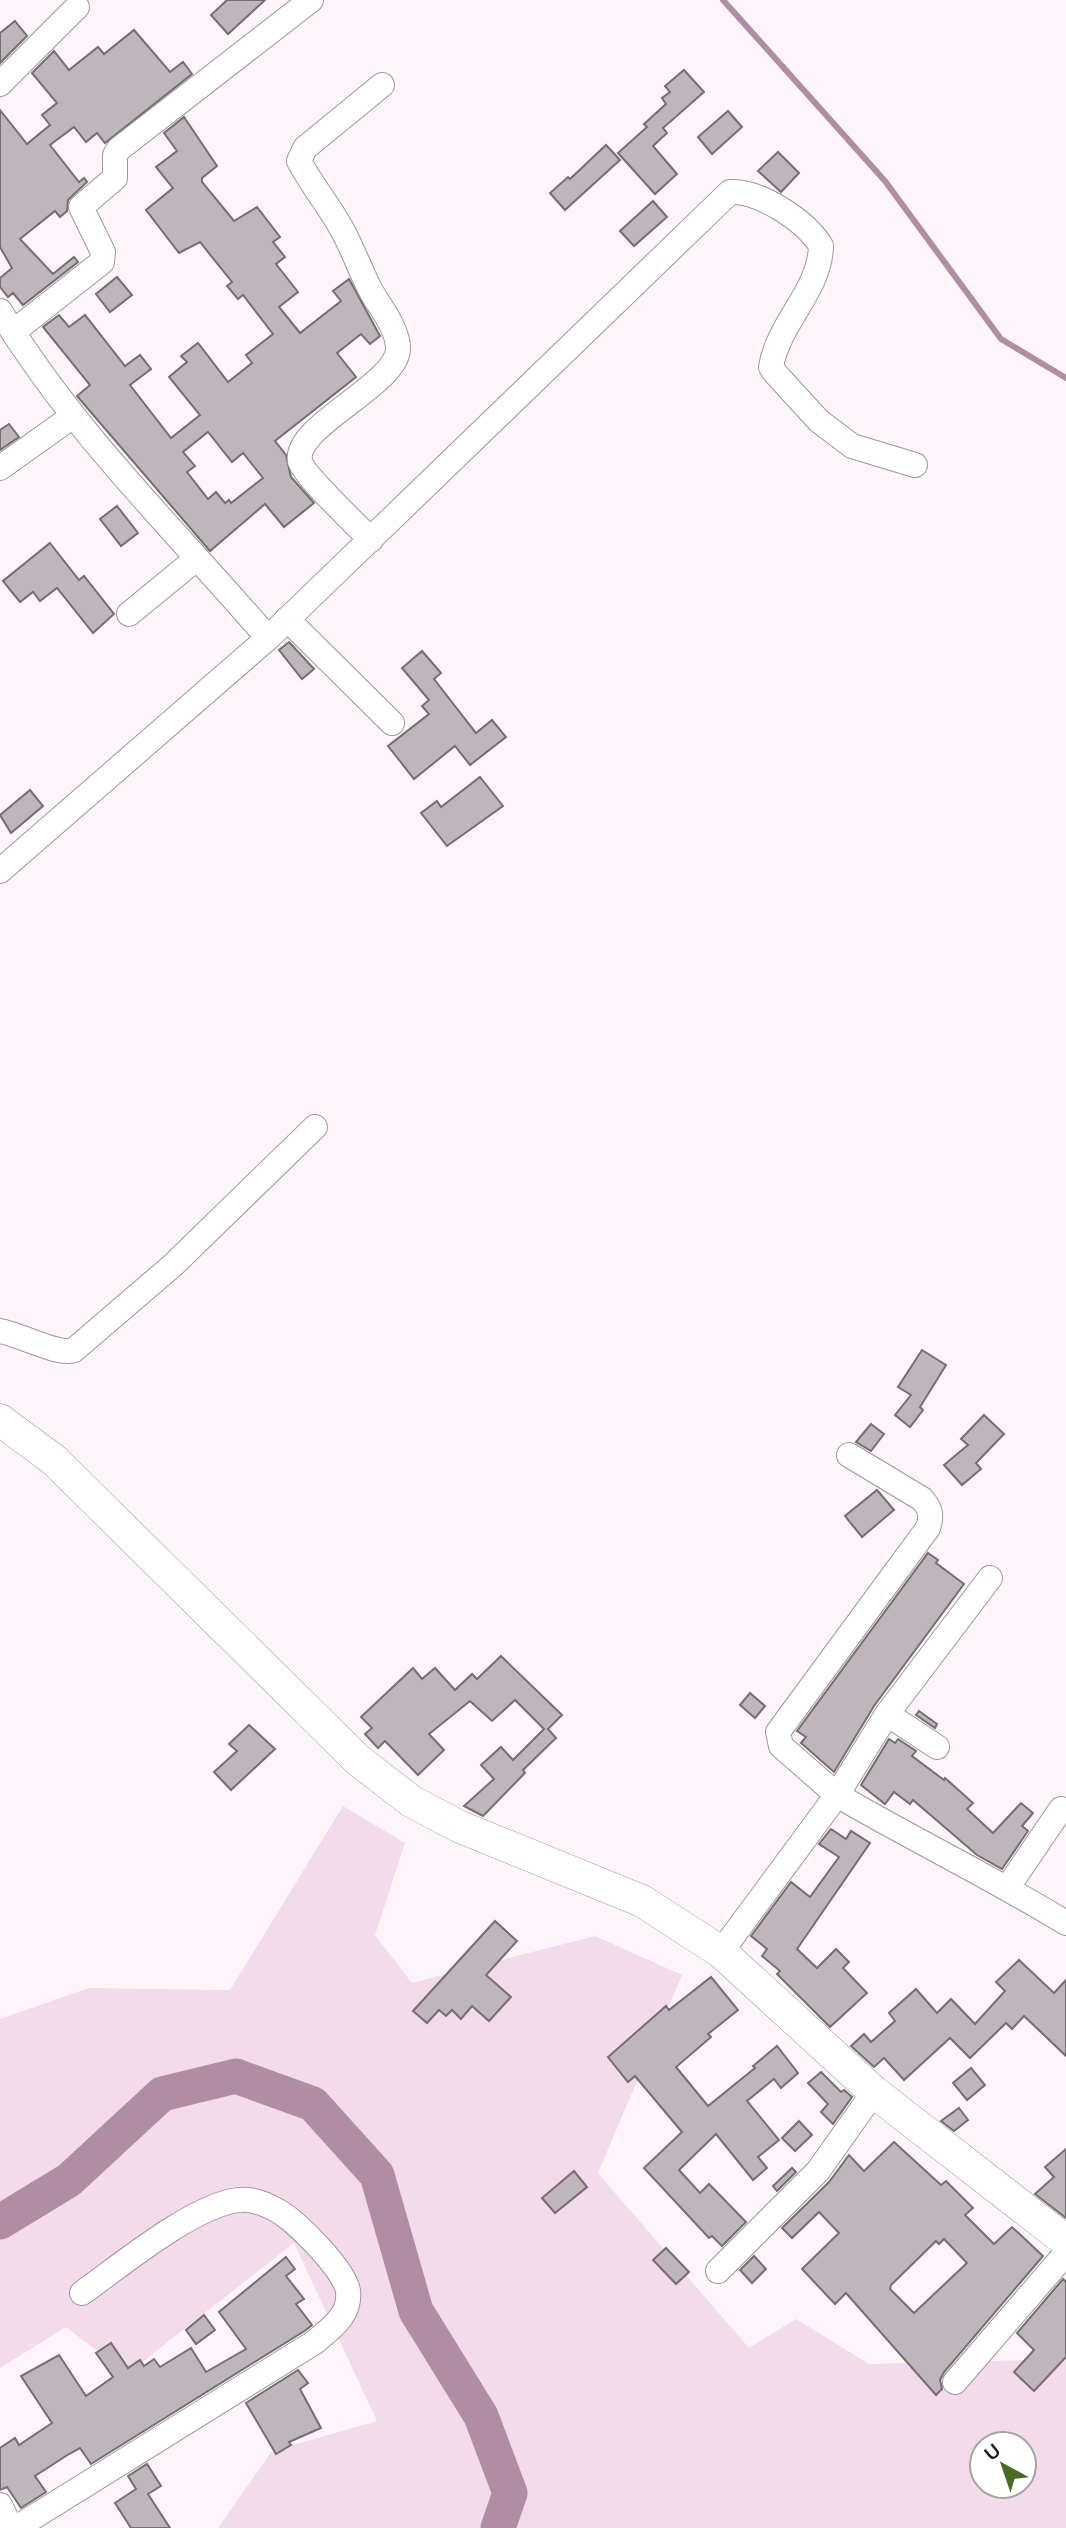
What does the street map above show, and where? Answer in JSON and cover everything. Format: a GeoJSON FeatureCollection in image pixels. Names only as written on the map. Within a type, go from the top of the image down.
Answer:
{"type":"FeatureCollection","features":[{"type":"Feature","properties":{"kind":"main road"},"geometry":{"type":"LineString","coordinates":[[0,1420],[54,1460],[358,1760],[411,1801],[470,1831],[642,1901],[721,1952],[874,2092],[1066,2241]]}},
{"type":"Feature","properties":{"kind":"street"},"geometry":{"type":"LineString","coordinates":[[13,332],[102,262],[103,252],[81,207],[115,178],[115,155],[119,149],[310,0]]}},
{"type":"Feature","properties":{"kind":"street"},"geometry":{"type":"LineString","coordinates":[[0,84],[77,7]]}},
{"type":"Feature","properties":{"kind":"street"},"geometry":{"type":"LineString","coordinates":[[371,540],[312,478],[300,463],[300,452],[309,436],[391,367],[398,348],[396,335],[360,271],[344,233],[299,161],[304,148],[382,85]]}},
{"type":"Feature","properties":{"kind":"street"},"geometry":{"type":"LineString","coordinates":[[0,872],[268,638],[730,192],[742,191],[775,205],[811,233],[821,246],[821,257],[806,295],[774,354],[771,367],[775,373],[819,421],[852,446],[915,465]]}},
{"type":"Feature","properties":{"kind":"street"},"geometry":{"type":"LineString","coordinates":[[0,311],[73,416],[150,510],[268,638]]}},
{"type":"Feature","properties":{"kind":"street"},"geometry":{"type":"LineString","coordinates":[[0,468],[73,416]]}},
{"type":"Feature","properties":{"kind":"street"},"geometry":{"type":"LineString","coordinates":[[129,614],[196,559]]}},
{"type":"Feature","properties":{"kind":"street"},"geometry":{"type":"LineString","coordinates":[[287,619],[392,723]]}},
{"type":"Feature","properties":{"kind":"street"},"geometry":{"type":"LineString","coordinates":[[0,1331],[21,1335],[62,1353],[74,1350],[172,1266],[315,1127]]}},
{"type":"Feature","properties":{"kind":"street"},"geometry":{"type":"LineString","coordinates":[[849,1455],[922,1499],[931,1518],[928,1528],[778,1732],[781,1746],[836,1795],[907,1836],[1008,1887],[1066,1923]]}},
{"type":"Feature","properties":{"kind":"street"},"geometry":{"type":"LineString","coordinates":[[721,1952],[836,1795],[887,1714],[990,1578]]}},
{"type":"Feature","properties":{"kind":"street"},"geometry":{"type":"LineString","coordinates":[[887,1714],[937,1747]]}},
{"type":"Feature","properties":{"kind":"street"},"geometry":{"type":"LineString","coordinates":[[1008,1887],[1061,1809]]}},
{"type":"Feature","properties":{"kind":"street"},"geometry":{"type":"LineString","coordinates":[[718,2271],[818,2171],[874,2092]]}},
{"type":"Feature","properties":{"kind":"street"},"geometry":{"type":"LineString","coordinates":[[0,2505],[13,2528],[315,2342],[343,2318],[348,2292],[344,2280],[320,2249],[280,2212],[255,2200],[240,2200],[224,2203],[175,2228],[82,2293]]}},
{"type":"Feature","properties":{"kind":"street"},"geometry":{"type":"LineString","coordinates":[[955,2382],[1066,2253]]}},
{"type":"Feature","properties":{"kind":"shaded area"},"geometry":{"type":"Polygon","coordinates":[[[343,1806],[405,1843],[375,1935],[412,1983],[595,1936],[682,1975],[598,2173],[749,2348],[796,2319],[869,2364],[1066,2359],[1066,2528],[218,2528],[272,2451],[377,2421],[294,2243],[127,2374],[66,2327],[0,2368],[0,2019],[89,1988],[230,1990],[343,1806]]]}},
{"type":"Feature","properties":{"kind":"building"},"geometry":{"type":"Polygon","coordinates":[[[227,0],[265,0],[228,34],[211,15],[227,0]]]}},
{"type":"Feature","properties":{"kind":"building"},"geometry":{"type":"Polygon","coordinates":[[[15,21],[27,36],[0,63],[0,33],[15,21]]]}},
{"type":"Feature","properties":{"kind":"building"},"geometry":{"type":"Polygon","coordinates":[[[134,30],[170,72],[183,62],[192,74],[105,143],[97,133],[86,142],[74,127],[50,145],[79,182],[84,178],[87,182],[68,200],[67,211],[60,217],[55,211],[20,239],[53,274],[74,257],[78,262],[23,305],[13,293],[8,297],[0,287],[0,278],[12,268],[0,247],[0,110],[27,144],[50,125],[42,115],[57,103],[32,73],[54,51],[69,70],[98,47],[104,54],[134,30]]]}},
{"type":"Feature","properties":{"kind":"building"},"geometry":{"type":"Polygon","coordinates":[[[684,70],[704,92],[663,128],[667,133],[653,146],[677,174],[655,194],[618,153],[647,127],[644,124],[666,104],[662,98],[670,92],[665,86],[684,70]]]}},
{"type":"Feature","properties":{"kind":"building"},"geometry":{"type":"Polygon","coordinates":[[[728,111],[742,127],[712,154],[698,137],[728,111]]]}},
{"type":"Feature","properties":{"kind":"building"},"geometry":{"type":"Polygon","coordinates":[[[184,117],[217,166],[202,178],[202,182],[234,221],[257,207],[280,237],[273,242],[285,257],[276,264],[298,292],[279,307],[300,333],[341,301],[333,291],[349,279],[380,336],[370,344],[361,334],[337,353],[356,377],[275,441],[286,455],[291,477],[314,503],[284,527],[265,504],[210,551],[77,396],[90,385],[43,327],[59,315],[69,327],[85,315],[125,366],[140,355],[151,369],[130,385],[171,438],[200,415],[169,377],[187,362],[181,356],[198,343],[228,382],[252,363],[246,355],[273,334],[243,295],[238,299],[227,286],[232,282],[200,242],[179,253],[146,210],[173,188],[156,167],[177,151],[164,133],[184,117]],[[208,432],[183,452],[195,466],[187,472],[208,499],[216,492],[225,503],[229,500],[231,503],[263,478],[243,453],[232,462],[208,432]]]}},
{"type":"Feature","properties":{"kind":"building"},"geometry":{"type":"Polygon","coordinates":[[[606,145],[620,160],[565,210],[550,193],[568,177],[570,179],[606,145]]]}},
{"type":"Feature","properties":{"kind":"building"},"geometry":{"type":"Polygon","coordinates":[[[778,152],[799,173],[781,192],[758,171],[778,152]]]}},
{"type":"Feature","properties":{"kind":"building"},"geometry":{"type":"Polygon","coordinates":[[[653,201],[667,217],[634,246],[620,231],[653,201]]]}},
{"type":"Feature","properties":{"kind":"building"},"geometry":{"type":"Polygon","coordinates":[[[117,277],[132,295],[110,312],[96,294],[117,277]]]}},
{"type":"Feature","properties":{"kind":"building"},"geometry":{"type":"Polygon","coordinates":[[[9,424],[19,437],[0,450],[0,430],[9,424]]]}},
{"type":"Feature","properties":{"kind":"building"},"geometry":{"type":"Polygon","coordinates":[[[117,506],[138,533],[121,546],[100,519],[117,506]]]}},
{"type":"Feature","properties":{"kind":"building"},"geometry":{"type":"Polygon","coordinates":[[[50,543],[79,580],[84,576],[114,614],[93,633],[57,588],[40,601],[33,592],[20,602],[3,581],[50,543]]]}},
{"type":"Feature","properties":{"kind":"building"},"geometry":{"type":"Polygon","coordinates":[[[289,642],[314,669],[302,679],[279,650],[289,642]]]}},
{"type":"Feature","properties":{"kind":"building"},"geometry":{"type":"Polygon","coordinates":[[[422,651],[441,673],[434,679],[476,733],[492,720],[506,737],[470,765],[455,746],[414,779],[388,746],[429,714],[422,706],[429,700],[402,668],[422,651]]]}},
{"type":"Feature","properties":{"kind":"building"},"geometry":{"type":"Polygon","coordinates":[[[480,777],[503,806],[447,846],[421,813],[437,801],[441,807],[480,777]]]}},
{"type":"Feature","properties":{"kind":"building"},"geometry":{"type":"Polygon","coordinates":[[[30,790],[43,806],[11,833],[0,815],[30,790]]]}},
{"type":"Feature","properties":{"kind":"building"},"geometry":{"type":"Polygon","coordinates":[[[922,1350],[946,1365],[920,1407],[923,1410],[910,1427],[895,1415],[911,1395],[898,1387],[922,1350]]]}},
{"type":"Feature","properties":{"kind":"building"},"geometry":{"type":"Polygon","coordinates":[[[984,1415],[1004,1434],[976,1463],[981,1469],[962,1485],[944,1465],[968,1445],[961,1439],[984,1415]]]}},
{"type":"Feature","properties":{"kind":"building"},"geometry":{"type":"Polygon","coordinates":[[[871,1424],[884,1434],[871,1451],[856,1442],[871,1424]]]}},
{"type":"Feature","properties":{"kind":"building"},"geometry":{"type":"Polygon","coordinates":[[[877,1490],[894,1510],[862,1537],[845,1516],[877,1490]]]}},
{"type":"Feature","properties":{"kind":"building"},"geometry":{"type":"Polygon","coordinates":[[[928,1553],[938,1560],[936,1563],[964,1584],[874,1706],[834,1772],[801,1743],[806,1737],[797,1731],[928,1553]]]}},
{"type":"Feature","properties":{"kind":"building"},"geometry":{"type":"Polygon","coordinates":[[[501,1656],[562,1715],[548,1729],[556,1738],[523,1770],[525,1773],[483,1816],[464,1806],[494,1779],[481,1765],[501,1747],[513,1760],[544,1729],[515,1700],[492,1721],[470,1701],[429,1734],[444,1750],[418,1775],[385,1741],[378,1748],[365,1734],[372,1728],[361,1717],[413,1668],[422,1679],[435,1668],[455,1690],[472,1674],[477,1679],[501,1656]]]}},
{"type":"Feature","properties":{"kind":"building"},"geometry":{"type":"Polygon","coordinates":[[[750,1693],[765,1706],[755,1718],[740,1705],[750,1693]]]}},
{"type":"Feature","properties":{"kind":"building"},"geometry":{"type":"Polygon","coordinates":[[[919,1711],[937,1724],[935,1728],[916,1715],[919,1711]]]}},
{"type":"Feature","properties":{"kind":"building"},"geometry":{"type":"Polygon","coordinates":[[[249,1725],[275,1749],[231,1790],[214,1772],[237,1751],[229,1744],[249,1725]]]}},
{"type":"Feature","properties":{"kind":"building"},"geometry":{"type":"Polygon","coordinates":[[[889,1739],[895,1743],[898,1739],[916,1751],[912,1756],[944,1780],[945,1778],[973,1803],[967,1809],[993,1833],[1021,1803],[1033,1813],[1022,1826],[1028,1831],[1002,1869],[977,1855],[913,1800],[910,1804],[894,1792],[885,1804],[861,1785],[889,1739]]]}},
{"type":"Feature","properties":{"kind":"building"},"geometry":{"type":"Polygon","coordinates":[[[831,1829],[846,1839],[851,1831],[870,1843],[797,1949],[817,1968],[836,1949],[849,1962],[843,1968],[867,1993],[830,2027],[777,1974],[780,1971],[762,1956],[767,1949],[751,1936],[791,1882],[810,1897],[839,1857],[819,1844],[831,1829]]]}},
{"type":"Feature","properties":{"kind":"building"},"geometry":{"type":"Polygon","coordinates":[[[495,1921],[517,1941],[486,1975],[511,1997],[489,2021],[472,2006],[461,2019],[452,2010],[446,2016],[439,2010],[427,2023],[413,2011],[495,1921]]]}},
{"type":"Feature","properties":{"kind":"building"},"geometry":{"type":"Polygon","coordinates":[[[1019,1960],[1054,1993],[1066,1980],[1066,2056],[1024,2016],[1012,2029],[1006,2023],[970,2058],[950,2038],[904,2080],[884,2058],[874,2067],[851,2046],[864,2034],[871,2042],[895,2021],[889,2013],[916,1989],[937,2013],[951,1999],[975,2024],[1005,1991],[996,1982],[1019,1960]]]}},
{"type":"Feature","properties":{"kind":"building"},"geometry":{"type":"Polygon","coordinates":[[[711,1977],[738,2010],[708,2034],[711,2037],[676,2067],[708,2106],[755,2068],[753,2066],[777,2046],[798,2073],[781,2088],[774,2079],[747,2101],[779,2140],[758,2157],[767,2168],[753,2180],[716,2134],[679,2170],[700,2193],[709,2184],[746,2222],[722,2246],[712,2236],[709,2238],[644,2168],[682,2132],[635,2076],[628,2082],[608,2057],[666,2006],[669,2010],[711,1977]]]}},
{"type":"Feature","properties":{"kind":"building"},"geometry":{"type":"Polygon","coordinates":[[[971,2068],[985,2085],[967,2100],[953,2083],[971,2068]]]}},
{"type":"Feature","properties":{"kind":"building"},"geometry":{"type":"Polygon","coordinates":[[[821,2072],[841,2092],[844,2090],[852,2097],[833,2124],[821,2112],[828,2104],[808,2083],[821,2072]]]}},
{"type":"Feature","properties":{"kind":"building"},"geometry":{"type":"Polygon","coordinates":[[[959,2108],[968,2120],[954,2131],[941,2121],[959,2108]]]}},
{"type":"Feature","properties":{"kind":"building"},"geometry":{"type":"Polygon","coordinates":[[[799,2121],[812,2135],[795,2151],[782,2138],[799,2121]]]}},
{"type":"Feature","properties":{"kind":"building"},"geometry":{"type":"Polygon","coordinates":[[[894,2142],[941,2185],[946,2181],[973,2208],[965,2215],[994,2244],[1012,2227],[1043,2256],[944,2372],[940,2380],[942,2389],[936,2395],[846,2293],[835,2304],[802,2269],[839,2233],[819,2212],[792,2238],[782,2228],[829,2182],[849,2155],[864,2171],[894,2142]],[[944,2239],[939,2244],[936,2241],[890,2289],[914,2313],[967,2263],[944,2239]]]}},
{"type":"Feature","properties":{"kind":"building"},"geometry":{"type":"Polygon","coordinates":[[[1066,2149],[1066,2218],[1035,2194],[1054,2177],[1045,2167],[1066,2149]]]}},
{"type":"Feature","properties":{"kind":"building"},"geometry":{"type":"Polygon","coordinates":[[[792,2168],[796,2172],[777,2191],[773,2186],[792,2168]]]}},
{"type":"Feature","properties":{"kind":"building"},"geometry":{"type":"Polygon","coordinates":[[[574,2171],[587,2187],[555,2213],[542,2198],[574,2171]]]}},
{"type":"Feature","properties":{"kind":"building"},"geometry":{"type":"Polygon","coordinates":[[[666,2248],[689,2272],[676,2284],[653,2260],[666,2248]]]}},
{"type":"Feature","properties":{"kind":"building"},"geometry":{"type":"Polygon","coordinates":[[[754,2256],[766,2269],[752,2283],[740,2270],[754,2256]]]}},
{"type":"Feature","properties":{"kind":"building"},"geometry":{"type":"Polygon","coordinates":[[[286,2257],[295,2269],[286,2276],[304,2299],[296,2304],[312,2325],[306,2330],[91,2464],[80,2448],[69,2454],[35,2476],[46,2492],[21,2508],[7,2487],[0,2490],[0,2448],[15,2438],[19,2445],[52,2423],[21,2376],[59,2355],[86,2396],[113,2377],[96,2353],[111,2343],[128,2368],[140,2360],[144,2366],[154,2359],[160,2367],[191,2348],[206,2372],[246,2349],[219,2312],[286,2257]]]}},
{"type":"Feature","properties":{"kind":"building"},"geometry":{"type":"Polygon","coordinates":[[[1063,2279],[1066,2282],[1066,2357],[1034,2391],[1014,2372],[1034,2350],[1017,2333],[1063,2279]]]}},
{"type":"Feature","properties":{"kind":"building"},"geometry":{"type":"Polygon","coordinates":[[[204,2315],[215,2330],[196,2344],[186,2330],[204,2315]]]}},
{"type":"Feature","properties":{"kind":"building"},"geometry":{"type":"Polygon","coordinates":[[[298,2370],[308,2383],[300,2389],[321,2428],[289,2442],[291,2445],[276,2454],[246,2403],[298,2370]]]}},
{"type":"Feature","properties":{"kind":"building"},"geometry":{"type":"Polygon","coordinates":[[[147,2464],[161,2486],[148,2494],[170,2528],[131,2528],[115,2503],[136,2489],[128,2476],[147,2464]]]}},
{"type":"Feature","properties":{"kind":"waterway"},"geometry":{"type":"LineString","coordinates":[[723,0],[885,181],[1001,339],[1066,378]]}},
{"type":"Feature","properties":{"kind":"waterway"},"geometry":{"type":"LineString","coordinates":[[0,2222],[69,2180],[162,2094],[236,2076],[313,2104],[377,2175],[416,2311],[481,2416],[510,2493],[498,2528]]}}]}
